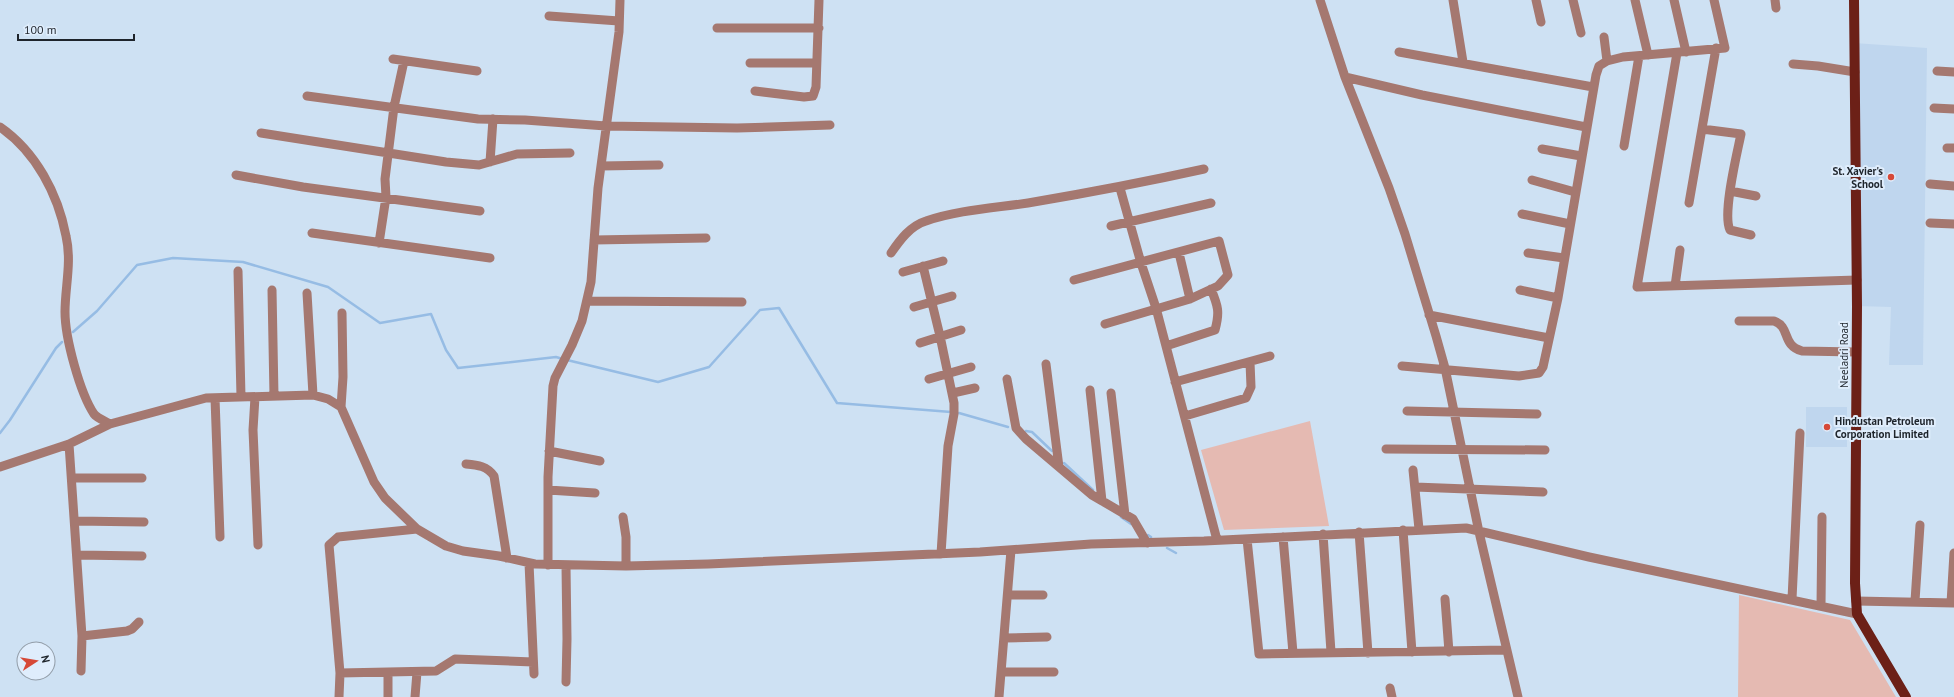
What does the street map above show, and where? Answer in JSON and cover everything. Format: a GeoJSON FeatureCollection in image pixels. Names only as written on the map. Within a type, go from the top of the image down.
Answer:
{"type":"FeatureCollection","features":[{"type":"Feature","properties":{"kind":"main road","name":"Neeladri Road"},"geometry":{"type":"LineString","coordinates":[[1854,0],[1857,280],[1856,601],[1858,614],[1906,697]]}},
{"type":"Feature","properties":{"kind":"street"},"geometry":{"type":"LineString","coordinates":[[548,565],[549,451],[554,386],[557,372],[568,354],[582,321],[591,282],[601,166],[619,21],[620,0]]}},
{"type":"Feature","properties":{"kind":"street"},"geometry":{"type":"LineString","coordinates":[[755,91],[804,97],[813,96],[816,87],[819,0]]}},
{"type":"Feature","properties":{"kind":"street"},"geometry":{"type":"LineString","coordinates":[[1320,0],[1345,77],[1392,196],[1445,368],[1479,532],[1518,697]]}},
{"type":"Feature","properties":{"kind":"street"},"geometry":{"type":"LineString","coordinates":[[1453,0],[1463,62]]}},
{"type":"Feature","properties":{"kind":"street"},"geometry":{"type":"LineString","coordinates":[[1536,0],[1541,22]]}},
{"type":"Feature","properties":{"kind":"street"},"geometry":{"type":"LineString","coordinates":[[1573,0],[1581,33]]}},
{"type":"Feature","properties":{"kind":"street"},"geometry":{"type":"LineString","coordinates":[[1624,146],[1644,56],[1635,0]]}},
{"type":"Feature","properties":{"kind":"street"},"geometry":{"type":"LineString","coordinates":[[1674,0],[1681,52],[1637,287],[1857,280]]}},
{"type":"Feature","properties":{"kind":"street"},"geometry":{"type":"LineString","coordinates":[[1402,366],[1530,375],[1539,373],[1543,367],[1558,298],[1593,87],[1599,66],[1607,61],[1725,48],[1714,0]]}},
{"type":"Feature","properties":{"kind":"street"},"geometry":{"type":"LineString","coordinates":[[549,16],[619,21]]}},
{"type":"Feature","properties":{"kind":"street"},"geometry":{"type":"LineString","coordinates":[[717,28],[819,28]]}},
{"type":"Feature","properties":{"kind":"street"},"geometry":{"type":"LineString","coordinates":[[1604,36],[1607,61]]}},
{"type":"Feature","properties":{"kind":"street"},"geometry":{"type":"LineString","coordinates":[[1689,202],[1716,48]]}},
{"type":"Feature","properties":{"kind":"street"},"geometry":{"type":"LineString","coordinates":[[1399,52],[1463,62],[1593,87]]}},
{"type":"Feature","properties":{"kind":"street"},"geometry":{"type":"LineString","coordinates":[[393,59],[477,71]]}},
{"type":"Feature","properties":{"kind":"street"},"geometry":{"type":"LineString","coordinates":[[379,243],[386,198],[385,179],[394,107],[404,61]]}},
{"type":"Feature","properties":{"kind":"street"},"geometry":{"type":"LineString","coordinates":[[750,63],[816,63]]}},
{"type":"Feature","properties":{"kind":"street"},"geometry":{"type":"LineString","coordinates":[[1793,64],[1818,66],[1855,72]]}},
{"type":"Feature","properties":{"kind":"street"},"geometry":{"type":"LineString","coordinates":[[1937,71],[1954,72]]}},
{"type":"Feature","properties":{"kind":"street"},"geometry":{"type":"LineString","coordinates":[[1345,77],[1422,95],[1586,127]]}},
{"type":"Feature","properties":{"kind":"street"},"geometry":{"type":"LineString","coordinates":[[307,96],[470,118],[606,126],[737,128],[830,125]]}},
{"type":"Feature","properties":{"kind":"street"},"geometry":{"type":"LineString","coordinates":[[1934,108],[1954,109]]}},
{"type":"Feature","properties":{"kind":"street"},"geometry":{"type":"LineString","coordinates":[[490,162],[493,119]]}},
{"type":"Feature","properties":{"kind":"street"},"geometry":{"type":"LineString","coordinates":[[0,127],[12,135],[32,157],[42,171],[56,202],[65,231],[68,251],[65,312],[69,344],[84,393],[95,416],[110,424]]}},
{"type":"Feature","properties":{"kind":"street"},"geometry":{"type":"LineString","coordinates":[[1702,129],[1741,134],[1730,191],[1726,224],[1730,230],[1751,235]]}},
{"type":"Feature","properties":{"kind":"street"},"geometry":{"type":"LineString","coordinates":[[261,133],[472,165],[479,165],[517,154],[570,153]]}},
{"type":"Feature","properties":{"kind":"street"},"geometry":{"type":"LineString","coordinates":[[1542,148],[1581,156]]}},
{"type":"Feature","properties":{"kind":"street"},"geometry":{"type":"LineString","coordinates":[[601,166],[659,165]]}},
{"type":"Feature","properties":{"kind":"street"},"geometry":{"type":"LineString","coordinates":[[891,253],[902,238],[913,228],[925,221],[955,214],[1120,188],[1204,169]]}},
{"type":"Feature","properties":{"kind":"street"},"geometry":{"type":"LineString","coordinates":[[236,175],[303,188],[480,211]]}},
{"type":"Feature","properties":{"kind":"street"},"geometry":{"type":"LineString","coordinates":[[1532,180],[1575,192]]}},
{"type":"Feature","properties":{"kind":"street"},"geometry":{"type":"LineString","coordinates":[[1930,184],[1954,186]]}},
{"type":"Feature","properties":{"kind":"street"},"geometry":{"type":"LineString","coordinates":[[1120,188],[1141,263],[1156,308],[1217,540]]}},
{"type":"Feature","properties":{"kind":"street"},"geometry":{"type":"LineString","coordinates":[[1730,191],[1756,196]]}},
{"type":"Feature","properties":{"kind":"street"},"geometry":{"type":"LineString","coordinates":[[1111,226],[1211,203]]}},
{"type":"Feature","properties":{"kind":"street"},"geometry":{"type":"LineString","coordinates":[[1522,214],[1570,224]]}},
{"type":"Feature","properties":{"kind":"street"},"geometry":{"type":"LineString","coordinates":[[1930,223],[1954,224]]}},
{"type":"Feature","properties":{"kind":"street"},"geometry":{"type":"LineString","coordinates":[[312,233],[490,258]]}},
{"type":"Feature","properties":{"kind":"street"},"geometry":{"type":"LineString","coordinates":[[594,240],[706,238]]}},
{"type":"Feature","properties":{"kind":"street"},"geometry":{"type":"LineString","coordinates":[[1074,280],[1219,241],[1228,275],[1220,284],[1190,299],[1105,324]]}},
{"type":"Feature","properties":{"kind":"street"},"geometry":{"type":"LineString","coordinates":[[1675,286],[1680,250]]}},
{"type":"Feature","properties":{"kind":"street"},"geometry":{"type":"LineString","coordinates":[[1179,253],[1190,299]]}},
{"type":"Feature","properties":{"kind":"street"},"geometry":{"type":"LineString","coordinates":[[1528,253],[1564,258]]}},
{"type":"Feature","properties":{"kind":"street"},"geometry":{"type":"LineString","coordinates":[[903,272],[943,261]]}},
{"type":"Feature","properties":{"kind":"street"},"geometry":{"type":"LineString","coordinates":[[923,266],[953,393],[954,414],[948,446],[941,554]]}},
{"type":"Feature","properties":{"kind":"street"},"geometry":{"type":"LineString","coordinates":[[238,271],[241,398]]}},
{"type":"Feature","properties":{"kind":"street"},"geometry":{"type":"LineString","coordinates":[[1166,346],[1215,330],[1219,315],[1217,304],[1211,289]]}},
{"type":"Feature","properties":{"kind":"street"},"geometry":{"type":"LineString","coordinates":[[272,290],[274,396]]}},
{"type":"Feature","properties":{"kind":"street"},"geometry":{"type":"LineString","coordinates":[[1520,290],[1558,298]]}},
{"type":"Feature","properties":{"kind":"street"},"geometry":{"type":"LineString","coordinates":[[307,293],[313,395]]}},
{"type":"Feature","properties":{"kind":"street"},"geometry":{"type":"LineString","coordinates":[[914,307],[952,296]]}},
{"type":"Feature","properties":{"kind":"street"},"geometry":{"type":"LineString","coordinates":[[587,300],[742,302]]}},
{"type":"Feature","properties":{"kind":"street"},"geometry":{"type":"LineString","coordinates":[[340,407],[343,377],[342,313]]}},
{"type":"Feature","properties":{"kind":"street"},"geometry":{"type":"LineString","coordinates":[[1429,315],[1549,338]]}},
{"type":"Feature","properties":{"kind":"street"},"geometry":{"type":"LineString","coordinates":[[1739,321],[1774,321],[1783,325],[1790,345],[1794,349],[1802,351],[1856,352]]}},
{"type":"Feature","properties":{"kind":"street"},"geometry":{"type":"LineString","coordinates":[[920,343],[961,330]]}},
{"type":"Feature","properties":{"kind":"street"},"geometry":{"type":"LineString","coordinates":[[1175,382],[1270,356]]}},
{"type":"Feature","properties":{"kind":"street"},"geometry":{"type":"LineString","coordinates":[[1184,416],[1246,398],[1251,387],[1250,362]]}},
{"type":"Feature","properties":{"kind":"street"},"geometry":{"type":"LineString","coordinates":[[1046,364],[1060,468]]}},
{"type":"Feature","properties":{"kind":"street"},"geometry":{"type":"LineString","coordinates":[[929,379],[948,372],[971,367]]}},
{"type":"Feature","properties":{"kind":"street"},"geometry":{"type":"LineString","coordinates":[[1007,379],[1016,428],[1026,439],[1060,468],[1137,524],[1147,543]]}},
{"type":"Feature","properties":{"kind":"street"},"geometry":{"type":"LineString","coordinates":[[953,393],[976,388]]}},
{"type":"Feature","properties":{"kind":"street"},"geometry":{"type":"LineString","coordinates":[[1090,390],[1102,498]]}},
{"type":"Feature","properties":{"kind":"street"},"geometry":{"type":"LineString","coordinates":[[1111,393],[1124,514]]}},
{"type":"Feature","properties":{"kind":"street"},"geometry":{"type":"LineString","coordinates":[[0,467],[70,444],[110,424],[206,398],[313,395],[328,398],[340,407],[374,482],[385,498],[417,529],[446,546],[463,551],[528,563],[566,566],[626,566],[941,554],[1091,544],[1247,539],[1359,532],[1466,528],[1858,614]]}},
{"type":"Feature","properties":{"kind":"street"},"geometry":{"type":"LineString","coordinates":[[255,397],[253,430],[258,545]]}},
{"type":"Feature","properties":{"kind":"street"},"geometry":{"type":"LineString","coordinates":[[215,398],[220,537]]}},
{"type":"Feature","properties":{"kind":"street"},"geometry":{"type":"LineString","coordinates":[[1407,411],[1537,414]]}},
{"type":"Feature","properties":{"kind":"street"},"geometry":{"type":"LineString","coordinates":[[1792,599],[1800,433]]}},
{"type":"Feature","properties":{"kind":"street"},"geometry":{"type":"LineString","coordinates":[[70,444],[82,636],[81,671]]}},
{"type":"Feature","properties":{"kind":"street"},"geometry":{"type":"LineString","coordinates":[[1386,449],[1545,450]]}},
{"type":"Feature","properties":{"kind":"street"},"geometry":{"type":"LineString","coordinates":[[549,451],[600,461]]}},
{"type":"Feature","properties":{"kind":"street"},"geometry":{"type":"LineString","coordinates":[[466,464],[480,465],[490,471],[494,476],[507,558]]}},
{"type":"Feature","properties":{"kind":"street"},"geometry":{"type":"LineString","coordinates":[[1413,470],[1419,530]]}},
{"type":"Feature","properties":{"kind":"street"},"geometry":{"type":"LineString","coordinates":[[73,478],[142,478]]}},
{"type":"Feature","properties":{"kind":"street"},"geometry":{"type":"LineString","coordinates":[[1415,487],[1543,492]]}},
{"type":"Feature","properties":{"kind":"street"},"geometry":{"type":"LineString","coordinates":[[548,490],[595,494]]}},
{"type":"Feature","properties":{"kind":"street"},"geometry":{"type":"LineString","coordinates":[[623,517],[626,537],[626,566]]}},
{"type":"Feature","properties":{"kind":"street"},"geometry":{"type":"LineString","coordinates":[[1821,606],[1822,517]]}},
{"type":"Feature","properties":{"kind":"street"},"geometry":{"type":"LineString","coordinates":[[76,521],[144,522]]}},
{"type":"Feature","properties":{"kind":"street"},"geometry":{"type":"LineString","coordinates":[[1915,601],[1920,525]]}},
{"type":"Feature","properties":{"kind":"street"},"geometry":{"type":"LineString","coordinates":[[339,697],[340,673],[329,545],[338,537],[417,529]]}},
{"type":"Feature","properties":{"kind":"street"},"geometry":{"type":"LineString","coordinates":[[1403,530],[1412,652]]}},
{"type":"Feature","properties":{"kind":"street"},"geometry":{"type":"LineString","coordinates":[[1359,532],[1368,653]]}},
{"type":"Feature","properties":{"kind":"street"},"geometry":{"type":"LineString","coordinates":[[1323,534],[1331,652]]}},
{"type":"Feature","properties":{"kind":"street"},"geometry":{"type":"LineString","coordinates":[[1284,537],[1293,653]]}},
{"type":"Feature","properties":{"kind":"street"},"geometry":{"type":"LineString","coordinates":[[1247,539],[1259,654],[1506,650]]}},
{"type":"Feature","properties":{"kind":"street"},"geometry":{"type":"LineString","coordinates":[[999,697],[1011,550]]}},
{"type":"Feature","properties":{"kind":"street"},"geometry":{"type":"LineString","coordinates":[[1856,601],[1915,601],[1953,603],[1954,553]]}},
{"type":"Feature","properties":{"kind":"street"},"geometry":{"type":"LineString","coordinates":[[78,555],[142,556]]}},
{"type":"Feature","properties":{"kind":"street"},"geometry":{"type":"LineString","coordinates":[[528,563],[534,674]]}},
{"type":"Feature","properties":{"kind":"street"},"geometry":{"type":"LineString","coordinates":[[566,566],[566,682]]}},
{"type":"Feature","properties":{"kind":"street"},"geometry":{"type":"LineString","coordinates":[[1008,595],[1043,595]]}},
{"type":"Feature","properties":{"kind":"street"},"geometry":{"type":"LineString","coordinates":[[1445,599],[1449,652]]}},
{"type":"Feature","properties":{"kind":"street"},"geometry":{"type":"LineString","coordinates":[[82,636],[132,630],[139,622]]}},
{"type":"Feature","properties":{"kind":"street"},"geometry":{"type":"LineString","coordinates":[[1005,638],[1047,637]]}},
{"type":"Feature","properties":{"kind":"street"},"geometry":{"type":"LineString","coordinates":[[340,673],[436,671],[455,659],[533,662]]}},
{"type":"Feature","properties":{"kind":"street"},"geometry":{"type":"LineString","coordinates":[[388,672],[388,697]]}},
{"type":"Feature","properties":{"kind":"street"},"geometry":{"type":"LineString","coordinates":[[415,697],[417,672]]}},
{"type":"Feature","properties":{"kind":"street"},"geometry":{"type":"LineString","coordinates":[[1002,672],[1054,672]]}},
{"type":"Feature","properties":{"kind":"shaded area","name":"St. Xavier's School"},"geometry":{"type":"Polygon","coordinates":[[[1854,43],[1927,48],[1923,365],[1889,365],[1891,307],[1857,306],[1854,43]]]}},
{"type":"Feature","properties":{"kind":"shaded area","name":"Hindustan Petroleum Corporation Limited"},"geometry":{"type":"Polygon","coordinates":[[[1806,407],[1847,407],[1847,447],[1806,447],[1806,407]]]}},
{"type":"Feature","properties":{"kind":"shaded area"},"geometry":{"type":"Polygon","coordinates":[[[1310,421],[1329,526],[1224,530],[1201,450],[1310,421]]]}},
{"type":"Feature","properties":{"kind":"shaded area"},"geometry":{"type":"Polygon","coordinates":[[[1739,595],[1850,620],[1896,697],[1738,697],[1739,595]]]}},
{"type":"Feature","properties":{"kind":"waterway"},"geometry":{"type":"LineString","coordinates":[[73,332],[97,311],[137,265],[173,258],[243,262],[328,287],[380,323],[431,314],[446,350],[458,368],[556,357],[563,359]]}},
{"type":"Feature","properties":{"kind":"waterway"},"geometry":{"type":"LineString","coordinates":[[567,360],[658,382],[709,367],[760,310],[779,308],[837,403],[951,412]]}},
{"type":"Feature","properties":{"kind":"waterway"},"geometry":{"type":"LineString","coordinates":[[0,433],[56,348],[62,342]]}},
{"type":"Feature","properties":{"kind":"waterway"},"geometry":{"type":"LineString","coordinates":[[959,413],[1008,427]]}},
{"type":"Feature","properties":{"kind":"waterway"},"geometry":{"type":"LineString","coordinates":[[1026,431],[1032,432],[1052,451]]}},
{"type":"Feature","properties":{"kind":"waterway"},"geometry":{"type":"LineString","coordinates":[[1064,463],[1093,490]]}},
{"type":"Feature","properties":{"kind":"waterway"},"geometry":{"type":"LineString","coordinates":[[1121,517],[1131,524]]}},
{"type":"Feature","properties":{"kind":"waterway"},"geometry":{"type":"LineString","coordinates":[[1167,548],[1176,553]]}},
{"type":"Feature","properties":{"kind":"place","name":"St. Xavier's School"},"geometry":{"type":"Point","coordinates":[1891,177]}},
{"type":"Feature","properties":{"kind":"place","name":"Hindustan Petroleum Corporation Limited"},"geometry":{"type":"Point","coordinates":[1827,427]}}]}
